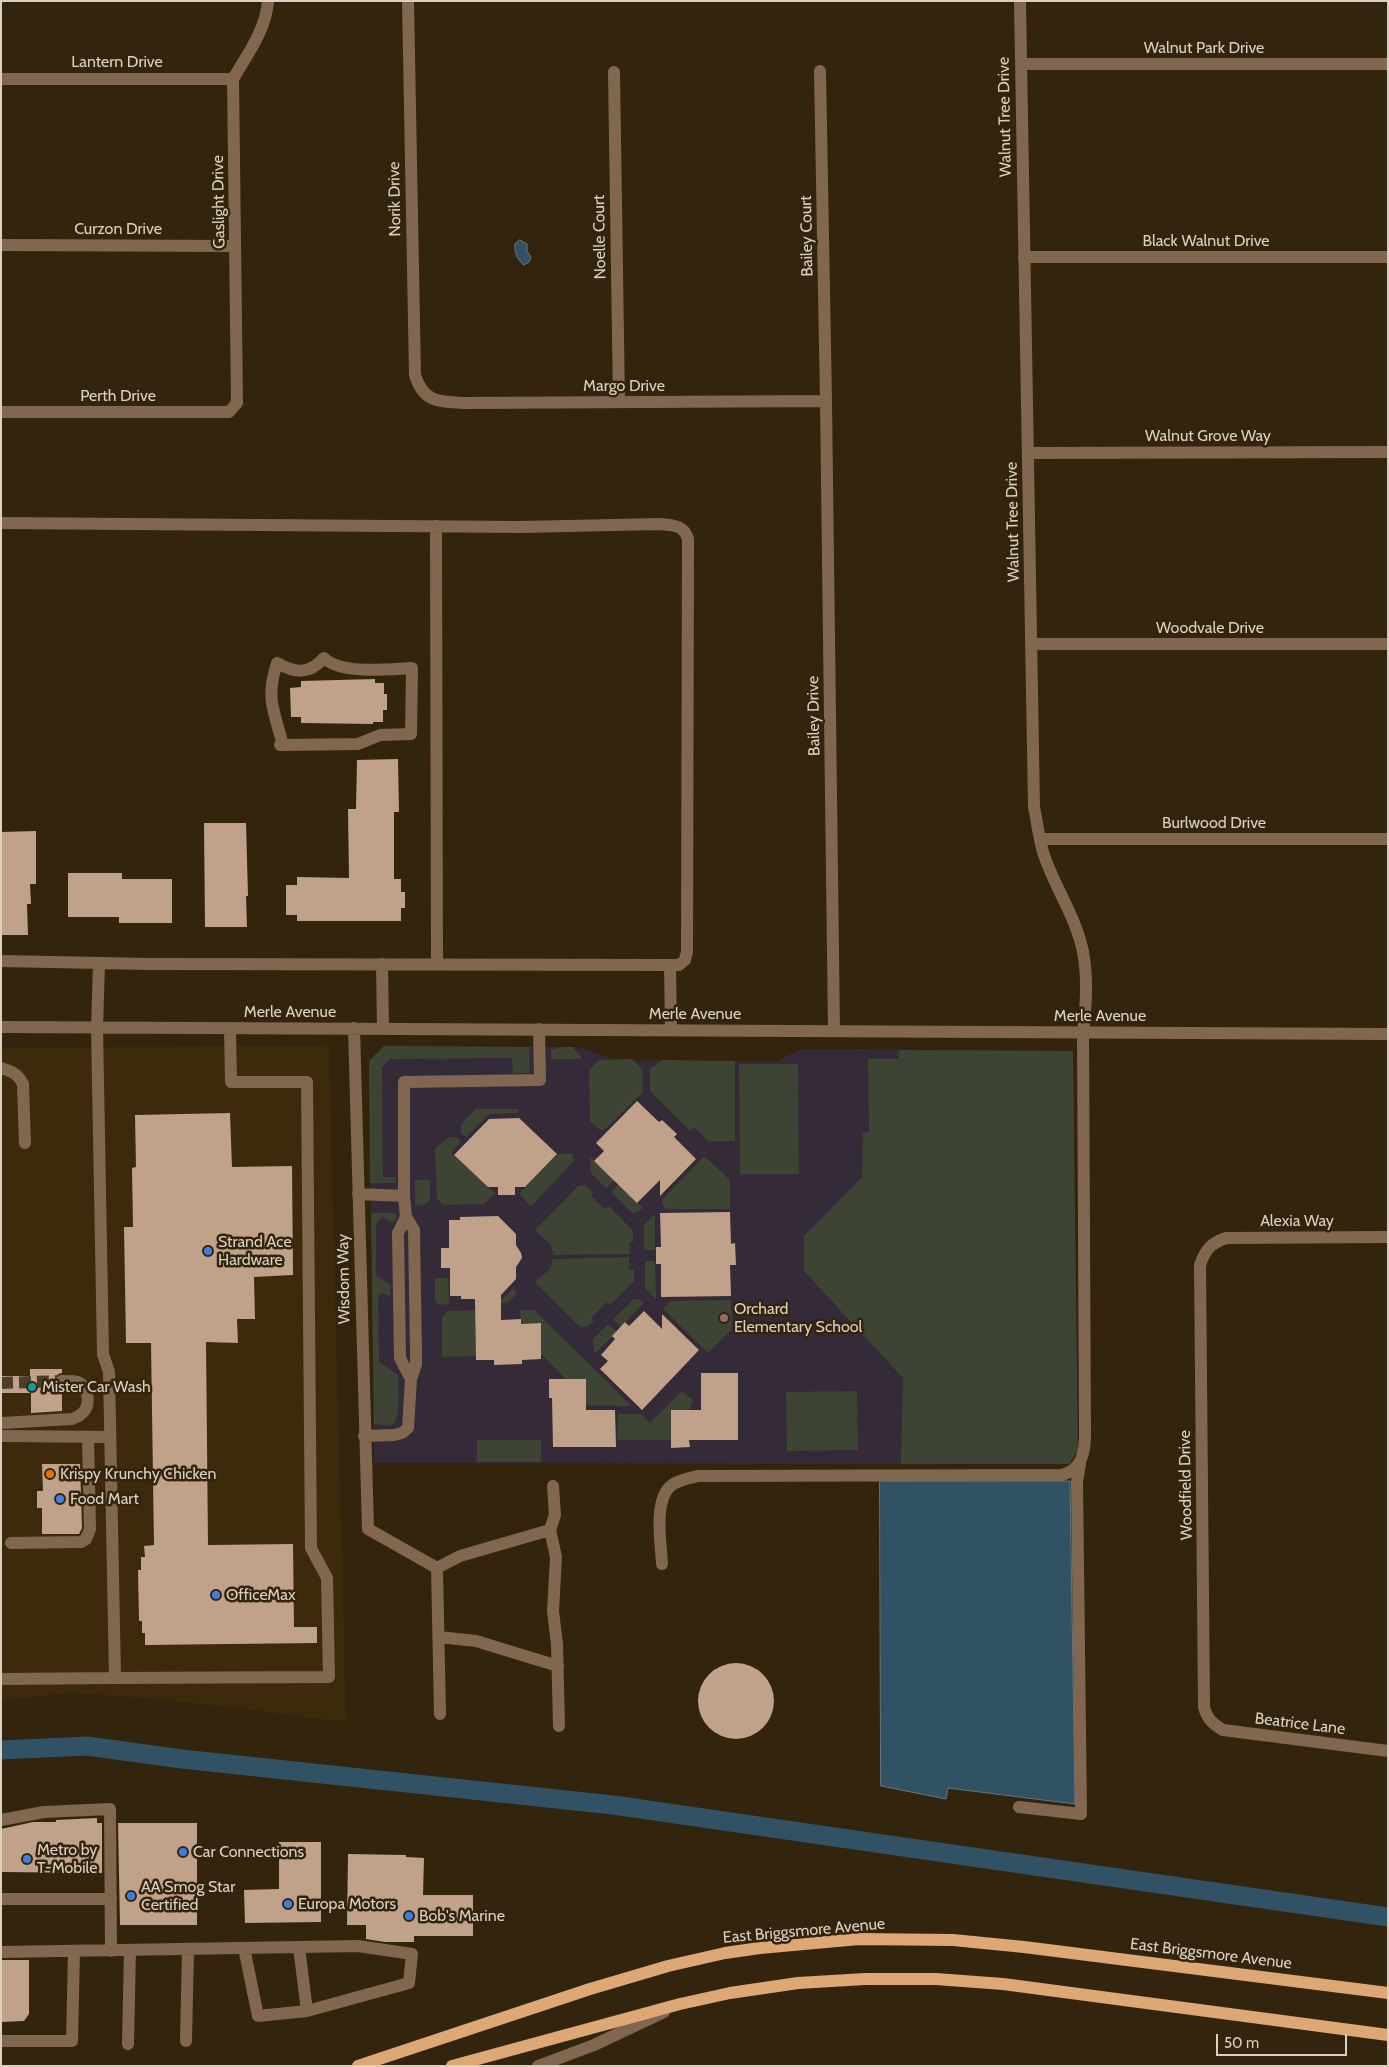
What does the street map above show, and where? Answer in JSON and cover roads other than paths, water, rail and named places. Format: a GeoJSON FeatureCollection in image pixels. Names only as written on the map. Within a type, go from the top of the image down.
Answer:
{"type":"FeatureCollection","features":[{"type":"Feature","properties":{"kind":"main road","name":"East Briggsmore Avenue"},"geometry":{"type":"LineString","coordinates":[[358,2066],[590,1989],[668,1966],[751,1949],[859,1939],[946,1940],[1024,1947],[1388,1993]]}},
{"type":"Feature","properties":{"kind":"main road"},"geometry":{"type":"LineString","coordinates":[[452,2066],[680,2004],[730,1993],[798,1983],[865,1979],[936,1979],[1003,1984],[1388,2035]]}},
{"type":"Feature","properties":{"kind":"street"},"geometry":{"type":"LineString","coordinates":[[233,79],[257,38],[264,20],[268,1]]}},
{"type":"Feature","properties":{"kind":"street","name":"Norik Drive"},"geometry":{"type":"LineString","coordinates":[[408,1],[414,375],[418,385],[425,393]]}},
{"type":"Feature","properties":{"kind":"street","name":"Walnut Tree Drive"},"geometry":{"type":"LineString","coordinates":[[1019,1807],[1081,1814],[1077,1482],[1085,1434],[1083,1032],[1086,1004],[1083,952],[1074,921],[1050,870],[1040,839],[1034,807],[1020,1]]}},
{"type":"Feature","properties":{"kind":"street","name":"Walnut Park Drive"},"geometry":{"type":"LineString","coordinates":[[1021,64],[1388,64]]}},
{"type":"Feature","properties":{"kind":"street","name":"Bailey Court"},"geometry":{"type":"LineString","coordinates":[[820,71],[826,401]]}},
{"type":"Feature","properties":{"kind":"street","name":"Noelle Court"},"geometry":{"type":"LineString","coordinates":[[614,72],[619,402]]}},
{"type":"Feature","properties":{"kind":"street","name":"Lantern Drive"},"geometry":{"type":"LineString","coordinates":[[1,78],[233,79]]}},
{"type":"Feature","properties":{"kind":"street","name":"Gaslight Drive"},"geometry":{"type":"LineString","coordinates":[[233,79],[237,404],[233,409]]}},
{"type":"Feature","properties":{"kind":"street","name":"Curzon Drive"},"geometry":{"type":"LineString","coordinates":[[1,245],[235,246]]}},
{"type":"Feature","properties":{"kind":"street","name":"Black Walnut Drive"},"geometry":{"type":"LineString","coordinates":[[1024,257],[1388,257]]}},
{"type":"Feature","properties":{"kind":"street","name":"Margo Drive"},"geometry":{"type":"LineString","coordinates":[[425,393],[439,402],[826,401]]}},
{"type":"Feature","properties":{"kind":"street","name":"Bailey Drive"},"geometry":{"type":"LineString","coordinates":[[826,401],[834,1031]]}},
{"type":"Feature","properties":{"kind":"street","name":"Perth Drive"},"geometry":{"type":"LineString","coordinates":[[1,412],[229,412],[233,409]]}},
{"type":"Feature","properties":{"kind":"street","name":"Walnut Grove Way"},"geometry":{"type":"LineString","coordinates":[[1028,452],[1388,452]]}},
{"type":"Feature","properties":{"kind":"street"},"geometry":{"type":"LineString","coordinates":[[1,523],[521,527],[660,524],[681,528],[686,533],[688,539],[687,952],[685,960],[679,965],[1,961]]}},
{"type":"Feature","properties":{"kind":"street"},"geometry":{"type":"LineString","coordinates":[[436,526],[437,964]]}},
{"type":"Feature","properties":{"kind":"street","name":"Woodvale Drive"},"geometry":{"type":"LineString","coordinates":[[1031,644],[1388,644]]}},
{"type":"Feature","properties":{"kind":"street"},"geometry":{"type":"LineString","coordinates":[[324,658],[330,663],[356,669],[412,668],[412,734],[408,735],[380,735],[358,744],[280,745],[282,741],[271,705],[271,684],[277,663],[289,670],[299,671],[318,665],[324,658]]}},
{"type":"Feature","properties":{"kind":"street","name":"Burlwood Drive"},"geometry":{"type":"LineString","coordinates":[[1040,839],[1388,839]]}},
{"type":"Feature","properties":{"kind":"street"},"geometry":{"type":"LineString","coordinates":[[99,963],[97,1027],[103,1354],[109,1372],[115,1678]]}},
{"type":"Feature","properties":{"kind":"street"},"geometry":{"type":"LineString","coordinates":[[382,964],[383,1028]]}},
{"type":"Feature","properties":{"kind":"street"},"geometry":{"type":"LineString","coordinates":[[670,966],[671,1030]]}},
{"type":"Feature","properties":{"kind":"street","name":"Merle Avenue"},"geometry":{"type":"LineString","coordinates":[[1,1026],[1388,1034]]}},
{"type":"Feature","properties":{"kind":"street"},"geometry":{"type":"LineString","coordinates":[[1,1679],[329,1677],[327,1578],[311,1548],[306,1082],[231,1082],[230,1028]]}},
{"type":"Feature","properties":{"kind":"street","name":"Wisdom Way"},"geometry":{"type":"LineString","coordinates":[[354,1028],[368,1529],[437,1568]]}},
{"type":"Feature","properties":{"kind":"street"},"geometry":{"type":"LineString","coordinates":[[364,1436],[394,1435],[402,1433],[408,1428],[411,1379],[416,1364],[414,1230],[406,1218],[404,1196],[404,1082],[540,1080],[540,1029]]}},
{"type":"Feature","properties":{"kind":"street"},"geometry":{"type":"LineString","coordinates":[[1,1068],[12,1071],[20,1077],[23,1084],[25,1143]]}},
{"type":"Feature","properties":{"kind":"street"},"geometry":{"type":"LineString","coordinates":[[358,1194],[404,1196]]}},
{"type":"Feature","properties":{"kind":"street","name":"Alexia Way"},"geometry":{"type":"LineString","coordinates":[[1209,1248],[1226,1238],[1388,1237]]}},
{"type":"Feature","properties":{"kind":"street","name":"Woodfield Drive"},"geometry":{"type":"LineString","coordinates":[[1209,1248],[1204,1252],[1200,1265],[1204,1707],[1212,1723]]}},
{"type":"Feature","properties":{"kind":"street"},"geometry":{"type":"LineString","coordinates":[[1,1423],[72,1419],[80,1416],[86,1410],[88,1393],[84,1386],[78,1382],[62,1381]]}},
{"type":"Feature","properties":{"kind":"street"},"geometry":{"type":"LineString","coordinates":[[1,1436],[110,1437]]}},
{"type":"Feature","properties":{"kind":"street"},"geometry":{"type":"LineString","coordinates":[[11,1543],[81,1542],[86,1539],[90,1529],[88,1437]]}},
{"type":"Feature","properties":{"kind":"street"},"geometry":{"type":"LineString","coordinates":[[662,1564],[660,1505],[664,1494],[672,1485],[698,1476],[1062,1475],[1071,1473],[1080,1464]]}},
{"type":"Feature","properties":{"kind":"street"},"geometry":{"type":"LineString","coordinates":[[553,1486],[555,1515],[550,1530],[556,1557],[553,1611],[557,1644],[559,1726]]}},
{"type":"Feature","properties":{"kind":"street"},"geometry":{"type":"LineString","coordinates":[[440,1714],[437,1568],[460,1556],[550,1530]]}},
{"type":"Feature","properties":{"kind":"street"},"geometry":{"type":"LineString","coordinates":[[439,1637],[476,1642],[558,1666]]}},
{"type":"Feature","properties":{"kind":"street","name":"Beatrice Lane"},"geometry":{"type":"LineString","coordinates":[[1212,1723],[1222,1730],[1241,1734],[1388,1751]]}},
{"type":"Feature","properties":{"kind":"street"},"geometry":{"type":"LineString","coordinates":[[1,1820],[44,1812],[110,1809],[111,1951]]}},
{"type":"Feature","properties":{"kind":"street"},"geometry":{"type":"LineString","coordinates":[[1,1899],[111,1900]]}},
{"type":"Feature","properties":{"kind":"street"},"geometry":{"type":"LineString","coordinates":[[1,1952],[358,1946],[412,1954],[409,1983],[306,2011],[258,2016],[244,1948]]}},
{"type":"Feature","properties":{"kind":"street"},"geometry":{"type":"LineString","coordinates":[[299,1947],[306,2011]]}},
{"type":"Feature","properties":{"kind":"street"},"geometry":{"type":"LineString","coordinates":[[186,2041],[188,1949]]}},
{"type":"Feature","properties":{"kind":"street"},"geometry":{"type":"LineString","coordinates":[[128,2044],[130,1950]]}},
{"type":"Feature","properties":{"kind":"street"},"geometry":{"type":"LineString","coordinates":[[1,2041],[72,2042],[74,1951]]}},
{"type":"Feature","properties":{"kind":"street"},"geometry":{"type":"LineString","coordinates":[[538,2066],[594,2045],[680,2004]]}},
{"type":"Feature","properties":{"kind":"water"},"geometry":{"type":"Polygon","coordinates":[[[520,240],[527,244],[527,251],[531,257],[529,262],[524,265],[518,258],[515,250],[515,244],[520,240]]]}},
{"type":"Feature","properties":{"kind":"water"},"geometry":{"type":"Polygon","coordinates":[[[880,1481],[1070,1481],[1075,1804],[948,1788],[946,1799],[881,1786],[880,1481]]]}},
{"type":"Feature","properties":{"kind":"waterway"},"geometry":{"type":"LineString","coordinates":[[1,1750],[87,1746],[182,1759],[613,1805],[1388,1917]]}},
{"type":"Feature","properties":{"kind":"tunnel"},"geometry":{"type":"LineString","coordinates":[[1,1383],[62,1381]]}},
{"type":"Feature","properties":{"kind":"place","name":"Strand Ace Hardware"},"geometry":{"type":"Point","coordinates":[208,1251]}},
{"type":"Feature","properties":{"kind":"place","name":"Orchard Elementary School"},"geometry":{"type":"Point","coordinates":[724,1318]}},
{"type":"Feature","properties":{"kind":"place","name":"Mister Car Wash"},"geometry":{"type":"Point","coordinates":[32,1387]}},
{"type":"Feature","properties":{"kind":"place","name":"Krispy Krunchy Chicken"},"geometry":{"type":"Point","coordinates":[50,1474]}},
{"type":"Feature","properties":{"kind":"place","name":"Food Mart"},"geometry":{"type":"Point","coordinates":[60,1499]}},
{"type":"Feature","properties":{"kind":"place","name":"OfficeMax"},"geometry":{"type":"Point","coordinates":[216,1595]}},
{"type":"Feature","properties":{"kind":"place","name":"Car Connections"},"geometry":{"type":"Point","coordinates":[183,1852]}},
{"type":"Feature","properties":{"kind":"place","name":"Metro by T-Mobile"},"geometry":{"type":"Point","coordinates":[27,1859]}},
{"type":"Feature","properties":{"kind":"place","name":"AA Smog Star Certified"},"geometry":{"type":"Point","coordinates":[131,1896]}},
{"type":"Feature","properties":{"kind":"place","name":"Europa Motors"},"geometry":{"type":"Point","coordinates":[288,1904]}},
{"type":"Feature","properties":{"kind":"place","name":"Bob's Marine"},"geometry":{"type":"Point","coordinates":[409,1916]}}]}
